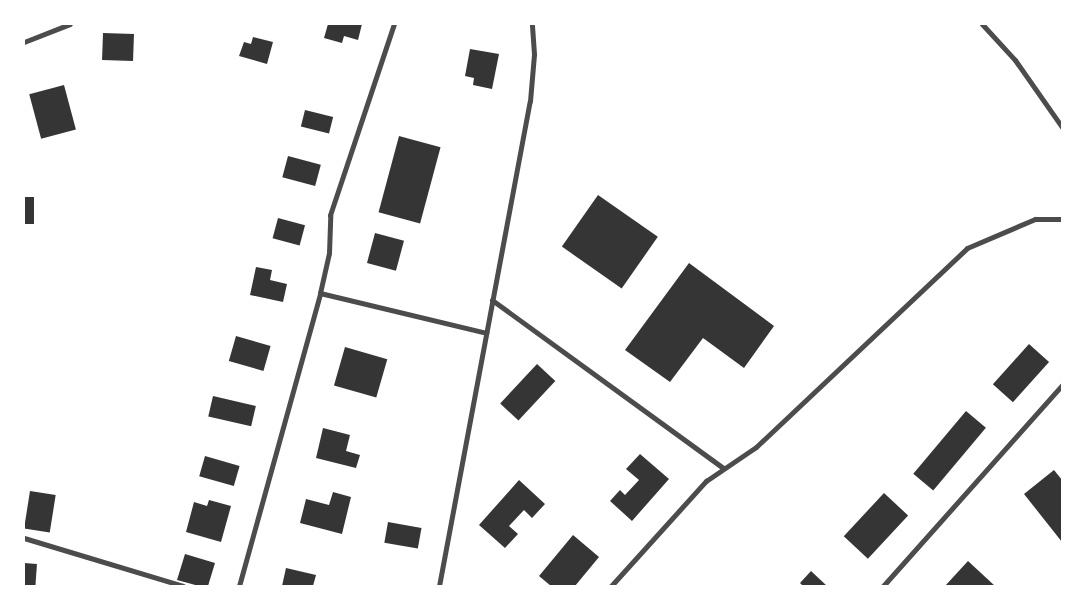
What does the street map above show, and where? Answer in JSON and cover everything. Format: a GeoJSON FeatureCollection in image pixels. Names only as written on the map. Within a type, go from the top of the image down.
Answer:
{"type":"FeatureCollection","features":[{"type":"Feature","properties":{"kind":"street"},"geometry":{"type":"LineString","coordinates":[[24,42],[70,24]]}},
{"type":"Feature","properties":{"kind":"street"},"geometry":{"type":"LineString","coordinates":[[239,586],[320,293],[329,253],[330,215],[394,24]]}},
{"type":"Feature","properties":{"kind":"street"},"geometry":{"type":"LineString","coordinates":[[439,586],[530,101],[534,54],[532,24]]}},
{"type":"Feature","properties":{"kind":"street"},"geometry":{"type":"LineString","coordinates":[[982,24],[1015,60],[1062,127]]}},
{"type":"Feature","properties":{"kind":"street"},"geometry":{"type":"LineString","coordinates":[[611,586],[706,481],[756,447],[967,248],[1035,219],[1062,219]]}},
{"type":"Feature","properties":{"kind":"street"},"geometry":{"type":"LineString","coordinates":[[320,293],[486,333]]}},
{"type":"Feature","properties":{"kind":"street"},"geometry":{"type":"LineString","coordinates":[[492,300],[723,468]]}},
{"type":"Feature","properties":{"kind":"street"},"geometry":{"type":"LineString","coordinates":[[883,586],[1062,385]]}},
{"type":"Feature","properties":{"kind":"street"},"geometry":{"type":"LineString","coordinates":[[24,538],[183,586]]}},
{"type":"Feature","properties":{"kind":"building"},"geometry":{"type":"Polygon","coordinates":[[[328,24],[362,24],[358,40],[344,36],[342,43],[324,38],[328,24]]]}},
{"type":"Feature","properties":{"kind":"building"},"geometry":{"type":"Polygon","coordinates":[[[103,33],[134,34],[133,61],[102,60],[103,33]]]}},
{"type":"Feature","properties":{"kind":"building"},"geometry":{"type":"Polygon","coordinates":[[[253,37],[273,42],[267,64],[239,56],[244,42],[251,44],[253,37]]]}},
{"type":"Feature","properties":{"kind":"building"},"geometry":{"type":"Polygon","coordinates":[[[470,49],[499,54],[492,89],[473,85],[474,78],[465,76],[470,49]]]}},
{"type":"Feature","properties":{"kind":"building"},"geometry":{"type":"Polygon","coordinates":[[[64,85],[76,129],[41,139],[29,94],[64,85]]]}},
{"type":"Feature","properties":{"kind":"building"},"geometry":{"type":"Polygon","coordinates":[[[305,110],[333,117],[329,134],[301,126],[305,110]]]}},
{"type":"Feature","properties":{"kind":"building"},"geometry":{"type":"Polygon","coordinates":[[[399,136],[441,147],[420,223],[379,212],[399,136]]]}},
{"type":"Feature","properties":{"kind":"building"},"geometry":{"type":"Polygon","coordinates":[[[288,156],[321,165],[315,186],[282,177],[288,156]]]}},
{"type":"Feature","properties":{"kind":"building"},"geometry":{"type":"Polygon","coordinates":[[[598,195],[658,237],[622,288],[562,247],[598,195]]]}},
{"type":"Feature","properties":{"kind":"building"},"geometry":{"type":"Polygon","coordinates":[[[24,197],[34,197],[34,224],[24,224],[24,197]]]}},
{"type":"Feature","properties":{"kind":"building"},"geometry":{"type":"Polygon","coordinates":[[[278,218],[305,225],[300,246],[273,238],[278,218]]]}},
{"type":"Feature","properties":{"kind":"building"},"geometry":{"type":"Polygon","coordinates":[[[375,233],[404,241],[396,271],[367,263],[375,233]]]}},
{"type":"Feature","properties":{"kind":"building"},"geometry":{"type":"Polygon","coordinates":[[[689,263],[774,326],[744,368],[703,338],[670,382],[625,350],[689,263]]]}},
{"type":"Feature","properties":{"kind":"building"},"geometry":{"type":"Polygon","coordinates":[[[256,267],[272,270],[270,280],[287,284],[283,302],[250,295],[256,267]]]}},
{"type":"Feature","properties":{"kind":"building"},"geometry":{"type":"Polygon","coordinates":[[[236,336],[271,346],[263,371],[229,361],[236,336]]]}},
{"type":"Feature","properties":{"kind":"building"},"geometry":{"type":"Polygon","coordinates":[[[1029,344],[1049,362],[1013,402],[993,384],[1029,344]]]}},
{"type":"Feature","properties":{"kind":"building"},"geometry":{"type":"Polygon","coordinates":[[[345,347],[387,359],[376,398],[334,385],[345,347]]]}},
{"type":"Feature","properties":{"kind":"building"},"geometry":{"type":"Polygon","coordinates":[[[537,364],[555,381],[518,421],[500,403],[537,364]]]}},
{"type":"Feature","properties":{"kind":"building"},"geometry":{"type":"Polygon","coordinates":[[[213,396],[256,406],[251,426],[208,416],[213,396]]]}},
{"type":"Feature","properties":{"kind":"building"},"geometry":{"type":"Polygon","coordinates":[[[966,411],[986,428],[933,491],[913,474],[966,411]]]}},
{"type":"Feature","properties":{"kind":"building"},"geometry":{"type":"Polygon","coordinates":[[[323,428],[350,435],[346,451],[360,455],[356,468],[316,458],[323,428]]]}},
{"type":"Feature","properties":{"kind":"building"},"geometry":{"type":"Polygon","coordinates":[[[640,454],[669,479],[632,521],[610,501],[620,490],[625,495],[639,480],[626,469],[640,454]]]}},
{"type":"Feature","properties":{"kind":"building"},"geometry":{"type":"Polygon","coordinates":[[[205,456],[240,466],[234,486],[199,476],[205,456]]]}},
{"type":"Feature","properties":{"kind":"building"},"geometry":{"type":"Polygon","coordinates":[[[1054,470],[1062,480],[1062,542],[1024,494],[1054,470]]]}},
{"type":"Feature","properties":{"kind":"building"},"geometry":{"type":"Polygon","coordinates":[[[519,480],[545,504],[532,518],[524,510],[509,526],[518,534],[505,548],[479,525],[519,480]]]}},
{"type":"Feature","properties":{"kind":"building"},"geometry":{"type":"Polygon","coordinates":[[[30,491],[56,495],[50,533],[24,529],[30,491]]]}},
{"type":"Feature","properties":{"kind":"building"},"geometry":{"type":"Polygon","coordinates":[[[333,492],[351,497],[342,534],[300,523],[306,499],[329,505],[333,492]]]}},
{"type":"Feature","properties":{"kind":"building"},"geometry":{"type":"Polygon","coordinates":[[[884,493],[908,516],[868,559],[844,536],[884,493]]]}},
{"type":"Feature","properties":{"kind":"building"},"geometry":{"type":"Polygon","coordinates":[[[209,500],[231,506],[221,542],[186,532],[194,502],[207,506],[209,500]]]}},
{"type":"Feature","properties":{"kind":"building"},"geometry":{"type":"Polygon","coordinates":[[[388,522],[421,528],[418,549],[384,543],[388,522]]]}},
{"type":"Feature","properties":{"kind":"building"},"geometry":{"type":"Polygon","coordinates":[[[573,535],[599,557],[575,586],[551,586],[539,576],[573,535]]]}},
{"type":"Feature","properties":{"kind":"building"},"geometry":{"type":"Polygon","coordinates":[[[185,554],[215,563],[208,586],[199,586],[177,580],[185,554]]]}},
{"type":"Feature","properties":{"kind":"building"},"geometry":{"type":"Polygon","coordinates":[[[968,561],[995,586],[945,586],[968,561]]]}},
{"type":"Feature","properties":{"kind":"building"},"geometry":{"type":"Polygon","coordinates":[[[24,563],[37,564],[35,586],[24,586],[24,563]]]}},
{"type":"Feature","properties":{"kind":"building"},"geometry":{"type":"Polygon","coordinates":[[[286,568],[316,575],[313,586],[282,586],[286,568]]]}},
{"type":"Feature","properties":{"kind":"building"},"geometry":{"type":"Polygon","coordinates":[[[811,571],[827,586],[803,586],[800,583],[811,571]]]}}]}
